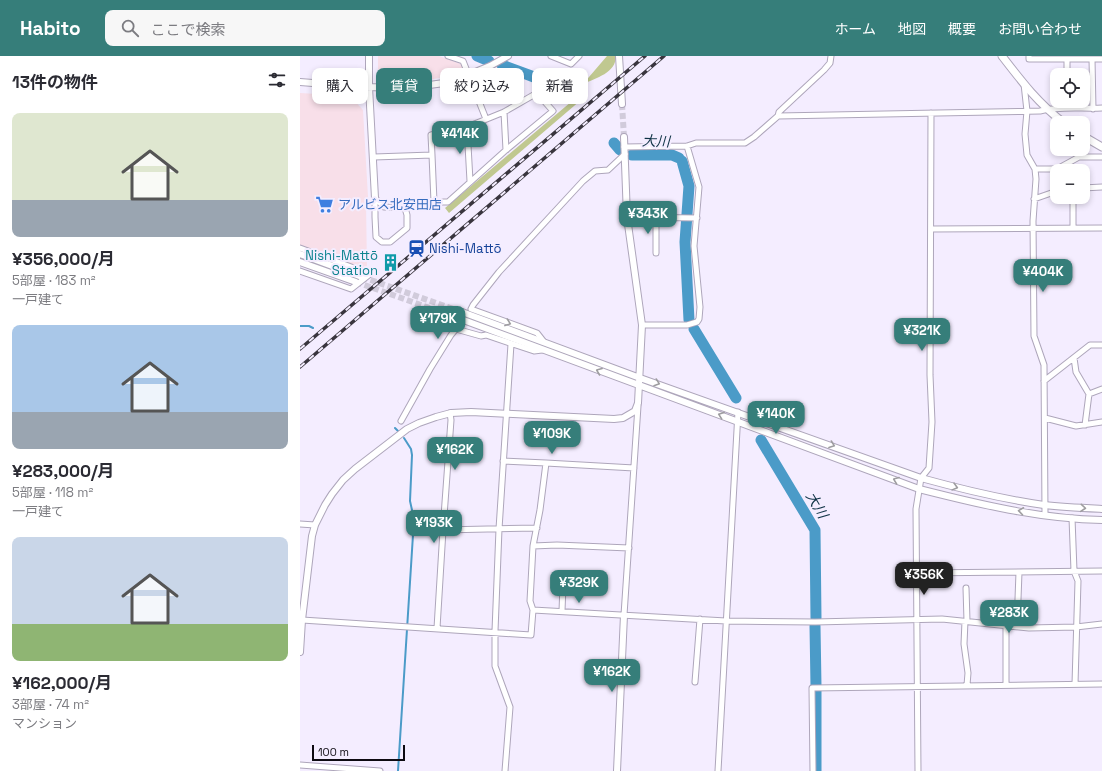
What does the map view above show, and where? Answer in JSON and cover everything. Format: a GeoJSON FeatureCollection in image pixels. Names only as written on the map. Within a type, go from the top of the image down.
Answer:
{"type":"FeatureCollection","features":[{"type":"Feature","properties":{"kind":"main road"},"geometry":{"type":"LineString","coordinates":[[1002,56],[1024,84],[1047,110],[1055,116]]}},
{"type":"Feature","properties":{"kind":"main road"},"geometry":{"type":"LineString","coordinates":[[1090,140],[1102,147]]}},
{"type":"Feature","properties":{"kind":"street"},"geometry":{"type":"LineString","coordinates":[[369,56],[376,237],[382,242],[390,242],[407,228],[408,216],[405,208],[384,207],[375,198]]}},
{"type":"Feature","properties":{"kind":"street"},"geometry":{"type":"LineString","coordinates":[[448,56],[463,62],[466,68]]}},
{"type":"Feature","properties":{"kind":"street"},"geometry":{"type":"LineString","coordinates":[[485,68],[508,56]]}},
{"type":"Feature","properties":{"kind":"street"},"geometry":{"type":"LineString","coordinates":[[551,56],[572,64],[579,56]]}},
{"type":"Feature","properties":{"kind":"street"},"geometry":{"type":"LineString","coordinates":[[620,56],[622,104]]}},
{"type":"Feature","properties":{"kind":"street"},"geometry":{"type":"LineString","coordinates":[[624,147],[687,146],[696,143],[745,143],[778,116],[779,112],[824,70],[830,63],[831,56]]}},
{"type":"Feature","properties":{"kind":"street"},"geometry":{"type":"LineString","coordinates":[[1029,56],[1029,59],[1102,59]]}},
{"type":"Feature","properties":{"kind":"street"},"geometry":{"type":"LineString","coordinates":[[1067,59],[1067,68]]}},
{"type":"Feature","properties":{"kind":"street"},"geometry":{"type":"LineString","coordinates":[[1092,59],[1093,109]]}},
{"type":"Feature","properties":{"kind":"street"},"geometry":{"type":"LineString","coordinates":[[300,82],[408,88],[440,83]]}},
{"type":"Feature","properties":{"kind":"street"},"geometry":{"type":"LineString","coordinates":[[1024,84],[1027,111],[1025,134],[1027,155],[1035,168],[1036,179],[1033,221],[1034,336],[1044,364],[1045,514]]}},
{"type":"Feature","properties":{"kind":"street"},"geometry":{"type":"LineString","coordinates":[[537,93],[553,111],[470,181],[448,202],[434,202],[431,135],[467,127],[486,119],[504,112],[537,93]]}},
{"type":"Feature","properties":{"kind":"street"},"geometry":{"type":"LineString","coordinates":[[480,104],[486,119]]}},
{"type":"Feature","properties":{"kind":"street"},"geometry":{"type":"LineString","coordinates":[[778,116],[1040,111],[1068,108],[1102,108]]}},
{"type":"Feature","properties":{"kind":"street"},"geometry":{"type":"LineString","coordinates":[[504,112],[506,150]]}},
{"type":"Feature","properties":{"kind":"street"},"geometry":{"type":"LineString","coordinates":[[918,771],[916,686],[916,509],[918,489],[921,478],[928,468],[932,422],[930,375],[931,113]]}},
{"type":"Feature","properties":{"kind":"street"},"geometry":{"type":"LineString","coordinates":[[467,127],[470,181]]}},
{"type":"Feature","properties":{"kind":"street"},"geometry":{"type":"LineString","coordinates":[[617,771],[624,615],[640,378],[642,325],[627,217],[624,136]]}},
{"type":"Feature","properties":{"kind":"street"},"geometry":{"type":"LineString","coordinates":[[642,325],[687,325],[696,322],[699,319],[700,308],[694,246],[698,187],[687,146]]}},
{"type":"Feature","properties":{"kind":"street"},"geometry":{"type":"LineString","coordinates":[[544,342],[537,333],[471,309],[499,272],[583,181],[595,171],[608,170],[625,154]]}},
{"type":"Feature","properties":{"kind":"street"},"geometry":{"type":"LineString","coordinates":[[374,157],[432,155]]}},
{"type":"Feature","properties":{"kind":"street"},"geometry":{"type":"LineString","coordinates":[[1067,164],[1079,157],[1102,157]]}},
{"type":"Feature","properties":{"kind":"street"},"geometry":{"type":"LineString","coordinates":[[1035,168],[1050,169]]}},
{"type":"Feature","properties":{"kind":"street"},"geometry":{"type":"LineString","coordinates":[[1090,188],[1102,187]]}},
{"type":"Feature","properties":{"kind":"street"},"geometry":{"type":"LineString","coordinates":[[1034,199],[1050,193]]}},
{"type":"Feature","properties":{"kind":"street"},"geometry":{"type":"LineString","coordinates":[[1073,204],[1073,228]]}},
{"type":"Feature","properties":{"kind":"street"},"geometry":{"type":"LineString","coordinates":[[627,217],[697,218]]}},
{"type":"Feature","properties":{"kind":"street"},"geometry":{"type":"LineString","coordinates":[[656,217],[656,253]]}},
{"type":"Feature","properties":{"kind":"street"},"geometry":{"type":"LineString","coordinates":[[931,229],[1102,228]]}},
{"type":"Feature","properties":{"kind":"street"},"geometry":{"type":"LineString","coordinates":[[300,248],[370,274],[351,289],[300,271]]}},
{"type":"Feature","properties":{"kind":"street"},"geometry":{"type":"LineString","coordinates":[[300,254],[362,277]]}},
{"type":"Feature","properties":{"kind":"street"},"geometry":{"type":"LineString","coordinates":[[300,262],[356,282]]}},
{"type":"Feature","properties":{"kind":"street"},"geometry":{"type":"LineString","coordinates":[[462,312],[640,378],[921,478],[961,489],[1045,505],[1102,509]]}},
{"type":"Feature","properties":{"kind":"street"},"geometry":{"type":"LineString","coordinates":[[458,318],[639,386],[739,421],[918,489],[974,503],[1019,511],[1072,518],[1102,520]]}},
{"type":"Feature","properties":{"kind":"street"},"geometry":{"type":"LineString","coordinates":[[401,421],[430,370],[456,329],[481,336],[486,335],[534,351],[543,350]]}},
{"type":"Feature","properties":{"kind":"street"},"geometry":{"type":"LineString","coordinates":[[505,771],[510,707],[495,666],[495,632],[499,529],[511,344]]}},
{"type":"Feature","properties":{"kind":"street"},"geometry":{"type":"LineString","coordinates":[[1044,381],[1090,344],[1102,345]]}},
{"type":"Feature","properties":{"kind":"street"},"geometry":{"type":"LineString","coordinates":[[1074,358],[1076,372],[1089,394],[1085,424]]}},
{"type":"Feature","properties":{"kind":"street"},"geometry":{"type":"LineString","coordinates":[[1089,394],[1102,389]]}},
{"type":"Feature","properties":{"kind":"street"},"geometry":{"type":"LineString","coordinates":[[300,652],[310,551],[315,525],[332,494],[343,480],[407,429],[419,423],[450,413],[471,412],[614,420],[629,416],[635,411],[638,403]]}},
{"type":"Feature","properties":{"kind":"street"},"geometry":{"type":"LineString","coordinates":[[718,771],[739,421],[738,412]]}},
{"type":"Feature","properties":{"kind":"street"},"geometry":{"type":"LineString","coordinates":[[437,628],[451,420],[450,413]]}},
{"type":"Feature","properties":{"kind":"street"},"geometry":{"type":"LineString","coordinates":[[1045,418],[1076,426],[1102,422]]}},
{"type":"Feature","properties":{"kind":"street"},"geometry":{"type":"LineString","coordinates":[[503,461],[634,468]]}},
{"type":"Feature","properties":{"kind":"street"},"geometry":{"type":"LineString","coordinates":[[302,620],[531,635],[533,610],[530,601],[533,546],[546,463]]}},
{"type":"Feature","properties":{"kind":"street"},"geometry":{"type":"LineString","coordinates":[[1072,518],[1074,571],[1078,581],[1075,684]]}},
{"type":"Feature","properties":{"kind":"street"},"geometry":{"type":"LineString","coordinates":[[300,524],[315,525]]}},
{"type":"Feature","properties":{"kind":"street"},"geometry":{"type":"LineString","coordinates":[[443,530],[537,528]]}},
{"type":"Feature","properties":{"kind":"street"},"geometry":{"type":"LineString","coordinates":[[533,546],[557,545],[629,548]]}},
{"type":"Feature","properties":{"kind":"street"},"geometry":{"type":"LineString","coordinates":[[916,573],[1102,571]]}},
{"type":"Feature","properties":{"kind":"street"},"geometry":{"type":"LineString","coordinates":[[1016,626],[1019,572]]}},
{"type":"Feature","properties":{"kind":"street"},"geometry":{"type":"LineString","coordinates":[[562,611],[563,585]]}},
{"type":"Feature","properties":{"kind":"street"},"geometry":{"type":"LineString","coordinates":[[966,588],[964,644],[968,673],[967,685]]}},
{"type":"Feature","properties":{"kind":"street"},"geometry":{"type":"LineString","coordinates":[[533,610],[726,621],[815,622],[942,619],[1029,628],[1076,627],[1102,624]]}},
{"type":"Feature","properties":{"kind":"street"},"geometry":{"type":"LineString","coordinates":[[695,682],[700,619]]}},
{"type":"Feature","properties":{"kind":"street"},"geometry":{"type":"LineString","coordinates":[[1006,625],[1006,685]]}},
{"type":"Feature","properties":{"kind":"street"},"geometry":{"type":"LineString","coordinates":[[813,771],[812,688],[1102,684]]}},
{"type":"Feature","properties":{"kind":"street"},"geometry":{"type":"LineString","coordinates":[[300,765],[380,771]]}},
{"type":"Feature","properties":{"kind":"shaded area"},"geometry":{"type":"Polygon","coordinates":[[[378,56],[439,56],[461,64],[463,68],[440,68],[440,78],[432,79],[432,68],[378,68],[378,56]]]}},
{"type":"Feature","properties":{"kind":"shaded area"},"geometry":{"type":"Polygon","coordinates":[[[300,93],[312,94],[312,104],[357,104],[363,110],[368,197],[366,201],[367,270],[300,246],[300,93]]]}},
{"type":"Feature","properties":{"kind":"green space"},"geometry":{"type":"Polygon","coordinates":[[[607,56],[616,56],[613,67],[609,71],[588,82],[588,78],[607,56]]]}},
{"type":"Feature","properties":{"kind":"green space"},"geometry":{"type":"Polygon","coordinates":[[[569,104],[576,104],[449,213],[445,208],[569,104]]]}},
{"type":"Feature","properties":{"kind":"waterway","name":"大川"},"geometry":{"type":"LineString","coordinates":[[477,56],[489,61]]}},
{"type":"Feature","properties":{"kind":"waterway","name":"大川"},"geometry":{"type":"LineString","coordinates":[[502,65],[532,76]]}},
{"type":"Feature","properties":{"kind":"waterway","name":"大川"},"geometry":{"type":"LineString","coordinates":[[614,143],[620,150]]}},
{"type":"Feature","properties":{"kind":"waterway","name":"大川"},"geometry":{"type":"LineString","coordinates":[[632,155],[672,155],[679,158]]}},
{"type":"Feature","properties":{"kind":"waterway","name":"大川"},"geometry":{"type":"LineString","coordinates":[[682,161],[689,186],[685,242],[689,320]]}},
{"type":"Feature","properties":{"kind":"waterway"},"geometry":{"type":"LineString","coordinates":[[300,326],[309,326],[313,328]]}},
{"type":"Feature","properties":{"kind":"waterway","name":"大川"},"geometry":{"type":"LineString","coordinates":[[694,329],[736,398]]}},
{"type":"Feature","properties":{"kind":"waterway"},"geometry":{"type":"LineString","coordinates":[[395,428],[398,431]]}},
{"type":"Feature","properties":{"kind":"waterway"},"geometry":{"type":"LineString","coordinates":[[398,771],[414,519],[410,501],[412,455],[411,449],[404,438]]}},
{"type":"Feature","properties":{"kind":"waterway","name":"大川"},"geometry":{"type":"LineString","coordinates":[[761,440],[815,530],[816,618]]}},
{"type":"Feature","properties":{"kind":"waterway","name":"大川"},"geometry":{"type":"LineString","coordinates":[[815,626],[816,686]]}},
{"type":"Feature","properties":{"kind":"waterway","name":"大川"},"geometry":{"type":"LineString","coordinates":[[816,690],[816,771]]}},
{"type":"Feature","properties":{"kind":"tunnel"},"geometry":{"type":"LineString","coordinates":[[622,104],[624,137]]}},
{"type":"Feature","properties":{"kind":"tunnel"},"geometry":{"type":"LineString","coordinates":[[362,277],[462,312]]}},
{"type":"Feature","properties":{"kind":"tunnel"},"geometry":{"type":"LineString","coordinates":[[356,282],[458,318]]}},
{"type":"Feature","properties":{"kind":"railway"},"geometry":{"type":"LineString","coordinates":[[300,349],[645,56]]}},
{"type":"Feature","properties":{"kind":"railway"},"geometry":{"type":"LineString","coordinates":[[300,367],[664,56]]}},
{"type":"Feature","properties":{"kind":"place","name":"アルビス北安田店"},"geometry":{"type":"Point","coordinates":[325,204]}},
{"type":"Feature","properties":{"kind":"place","name":"Nishi-Mattō"},"geometry":{"type":"Point","coordinates":[416,248]}},
{"type":"Feature","properties":{"kind":"place","name":"Nishi-Mattō Station"},"geometry":{"type":"Point","coordinates":[391,262]}}]}
